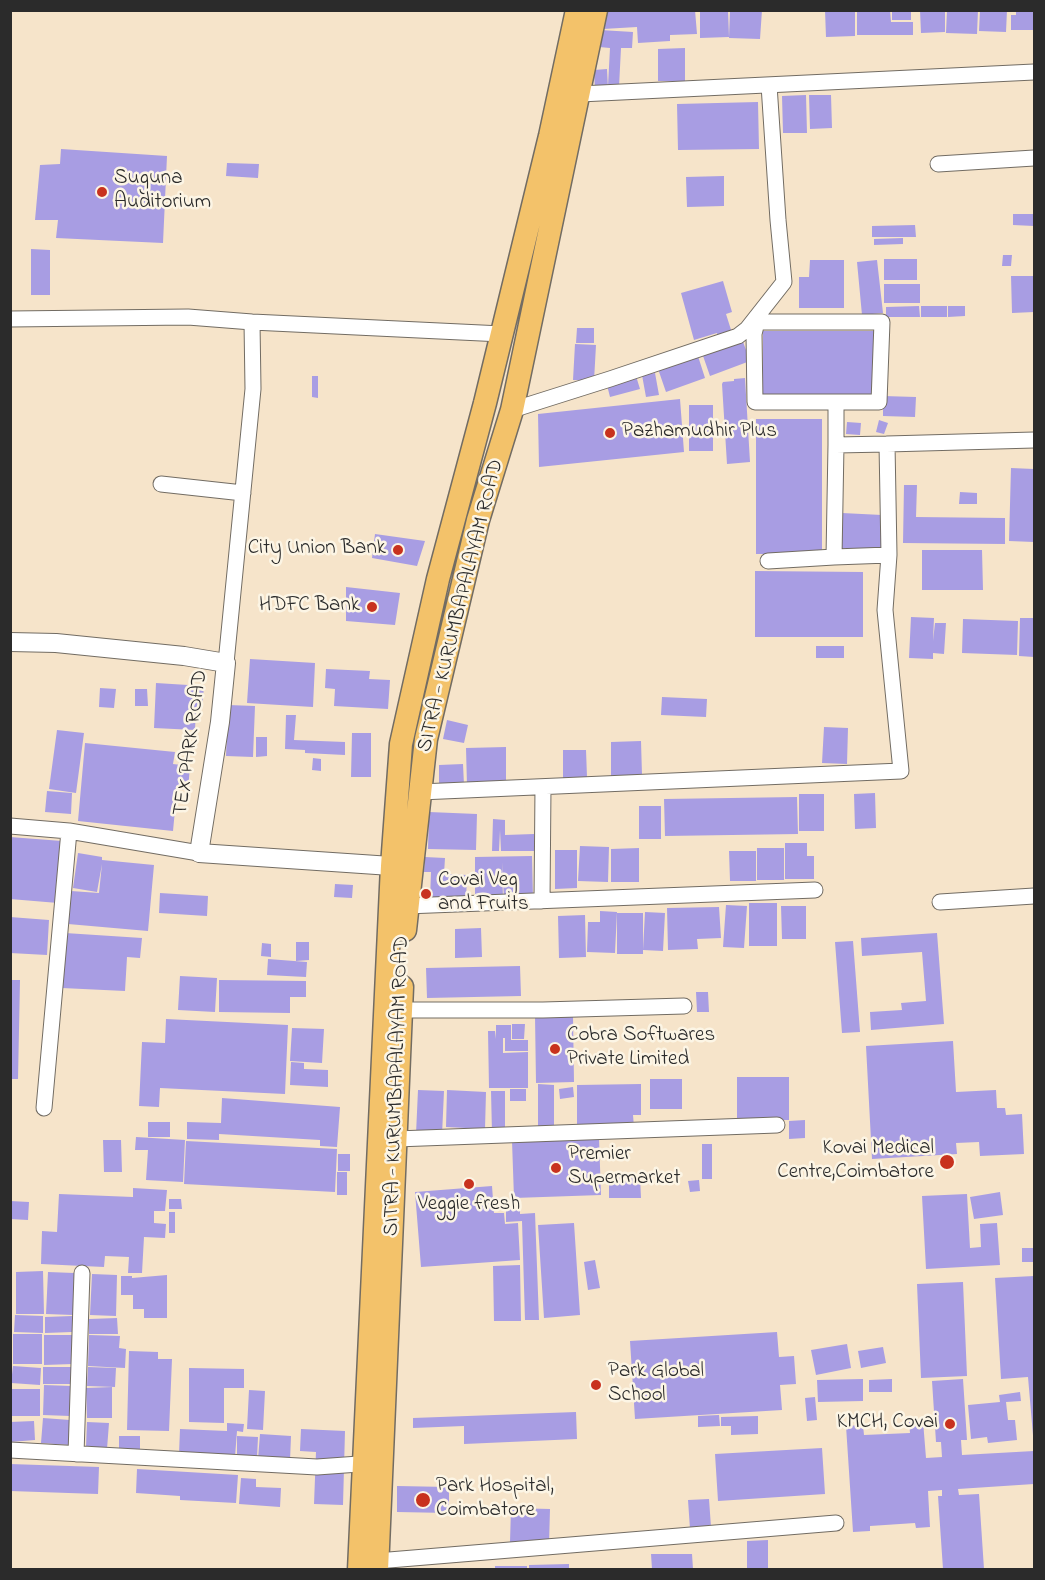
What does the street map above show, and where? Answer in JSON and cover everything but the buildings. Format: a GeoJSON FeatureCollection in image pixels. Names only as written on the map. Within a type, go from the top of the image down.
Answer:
{"type":"FeatureCollection","features":[{"type":"Feature","properties":{"kind":"main road"},"geometry":{"type":"LineString","coordinates":[[401,867],[401,744],[438,579],[502,334],[550,136],[577,10]]}},
{"type":"Feature","properties":{"kind":"main road","name":"SITRA - KURUMBAPALAYAM ROAD"},"geometry":{"type":"LineString","coordinates":[[371,1567],[373,1463],[401,867],[420,792],[426,739],[478,520],[512,410],[596,10]]}},
{"type":"Feature","properties":{"kind":"main road","name":"SITRA - KURUMBAPALAYAM ROAD"},"geometry":{"type":"LineString","coordinates":[[373,1463],[396,1139],[406,906],[401,867]]}},
{"type":"Feature","properties":{"kind":"street"},"geometry":{"type":"LineString","coordinates":[[580,94],[1035,72]]}},
{"type":"Feature","properties":{"kind":"street"},"geometry":{"type":"LineString","coordinates":[[512,410],[727,339],[747,329],[784,282],[769,85]]}},
{"type":"Feature","properties":{"kind":"street"},"geometry":{"type":"LineString","coordinates":[[938,164],[1035,158]]}},
{"type":"Feature","properties":{"kind":"street"},"geometry":{"type":"LineString","coordinates":[[10,319],[188,317],[502,334]]}},
{"type":"Feature","properties":{"kind":"street"},"geometry":{"type":"LineString","coordinates":[[226,663],[253,389],[252,322]]}},
{"type":"Feature","properties":{"kind":"street"},"geometry":{"type":"LineString","coordinates":[[756,322],[882,322],[879,402],[836,402],[755,402],[754,334],[756,322]]}},
{"type":"Feature","properties":{"kind":"street"},"geometry":{"type":"LineString","coordinates":[[834,557],[836,402]]}},
{"type":"Feature","properties":{"kind":"street"},"geometry":{"type":"LineString","coordinates":[[836,445],[1035,440]]}},
{"type":"Feature","properties":{"kind":"street"},"geometry":{"type":"LineString","coordinates":[[420,792],[901,771],[885,610],[889,555],[887,444]]}},
{"type":"Feature","properties":{"kind":"street"},"geometry":{"type":"LineString","coordinates":[[161,484],[243,493]]}},
{"type":"Feature","properties":{"kind":"street"},"geometry":{"type":"LineString","coordinates":[[768,561],[889,555]]}},
{"type":"Feature","properties":{"kind":"street","name":"TEX PARK ROAD"},"geometry":{"type":"LineString","coordinates":[[10,642],[68,644],[184,656],[226,663],[220,722],[199,853]]}},
{"type":"Feature","properties":{"kind":"street"},"geometry":{"type":"LineString","coordinates":[[542,901],[543,787]]}},
{"type":"Feature","properties":{"kind":"street"},"geometry":{"type":"LineString","coordinates":[[10,826],[69,831],[199,853],[401,867]]}},
{"type":"Feature","properties":{"kind":"street"},"geometry":{"type":"LineString","coordinates":[[44,1108],[69,831]]}},
{"type":"Feature","properties":{"kind":"street"},"geometry":{"type":"LineString","coordinates":[[406,906],[815,890]]}},
{"type":"Feature","properties":{"kind":"street"},"geometry":{"type":"LineString","coordinates":[[940,902],[1035,896]]}},
{"type":"Feature","properties":{"kind":"street"},"geometry":{"type":"LineString","coordinates":[[401,1010],[543,1010],[684,1006]]}},
{"type":"Feature","properties":{"kind":"street"},"geometry":{"type":"LineString","coordinates":[[396,1139],[777,1125]]}},
{"type":"Feature","properties":{"kind":"street"},"geometry":{"type":"LineString","coordinates":[[76,1454],[82,1273]]}},
{"type":"Feature","properties":{"kind":"street"},"geometry":{"type":"LineString","coordinates":[[10,1450],[317,1467],[373,1463]]}},
{"type":"Feature","properties":{"kind":"street"},"geometry":{"type":"LineString","coordinates":[[371,1567],[836,1523]]}},
{"type":"Feature","properties":{"kind":"place","name":"Suguna Auditorium"},"geometry":{"type":"Point","coordinates":[102,192]}},
{"type":"Feature","properties":{"kind":"place","name":"Pazhamudhir Plus"},"geometry":{"type":"Point","coordinates":[610,433]}},
{"type":"Feature","properties":{"kind":"place","name":"City Union Bank"},"geometry":{"type":"Point","coordinates":[398,550]}},
{"type":"Feature","properties":{"kind":"place","name":"HDFC Bank"},"geometry":{"type":"Point","coordinates":[372,607]}},
{"type":"Feature","properties":{"kind":"place","name":"Covai Veg and Fruits"},"geometry":{"type":"Point","coordinates":[426,894]}},
{"type":"Feature","properties":{"kind":"place","name":"Cobra Softwares Private Limited"},"geometry":{"type":"Point","coordinates":[555,1049]}},
{"type":"Feature","properties":{"kind":"place","name":"Kovai Medical Centre,Coimbatore"},"geometry":{"type":"Point","coordinates":[947,1162]}},
{"type":"Feature","properties":{"kind":"place","name":"Premier Supermarket"},"geometry":{"type":"Point","coordinates":[556,1168]}},
{"type":"Feature","properties":{"kind":"place","name":"Veggie fresh"},"geometry":{"type":"Point","coordinates":[469,1184]}},
{"type":"Feature","properties":{"kind":"place","name":"Park Global School"},"geometry":{"type":"Point","coordinates":[596,1385]}},
{"type":"Feature","properties":{"kind":"place","name":"KMCH, Covai"},"geometry":{"type":"Point","coordinates":[950,1424]}},
{"type":"Feature","properties":{"kind":"place","name":"Park Hospital, Coimbatore"},"geometry":{"type":"Point","coordinates":[423,1500]}}]}
